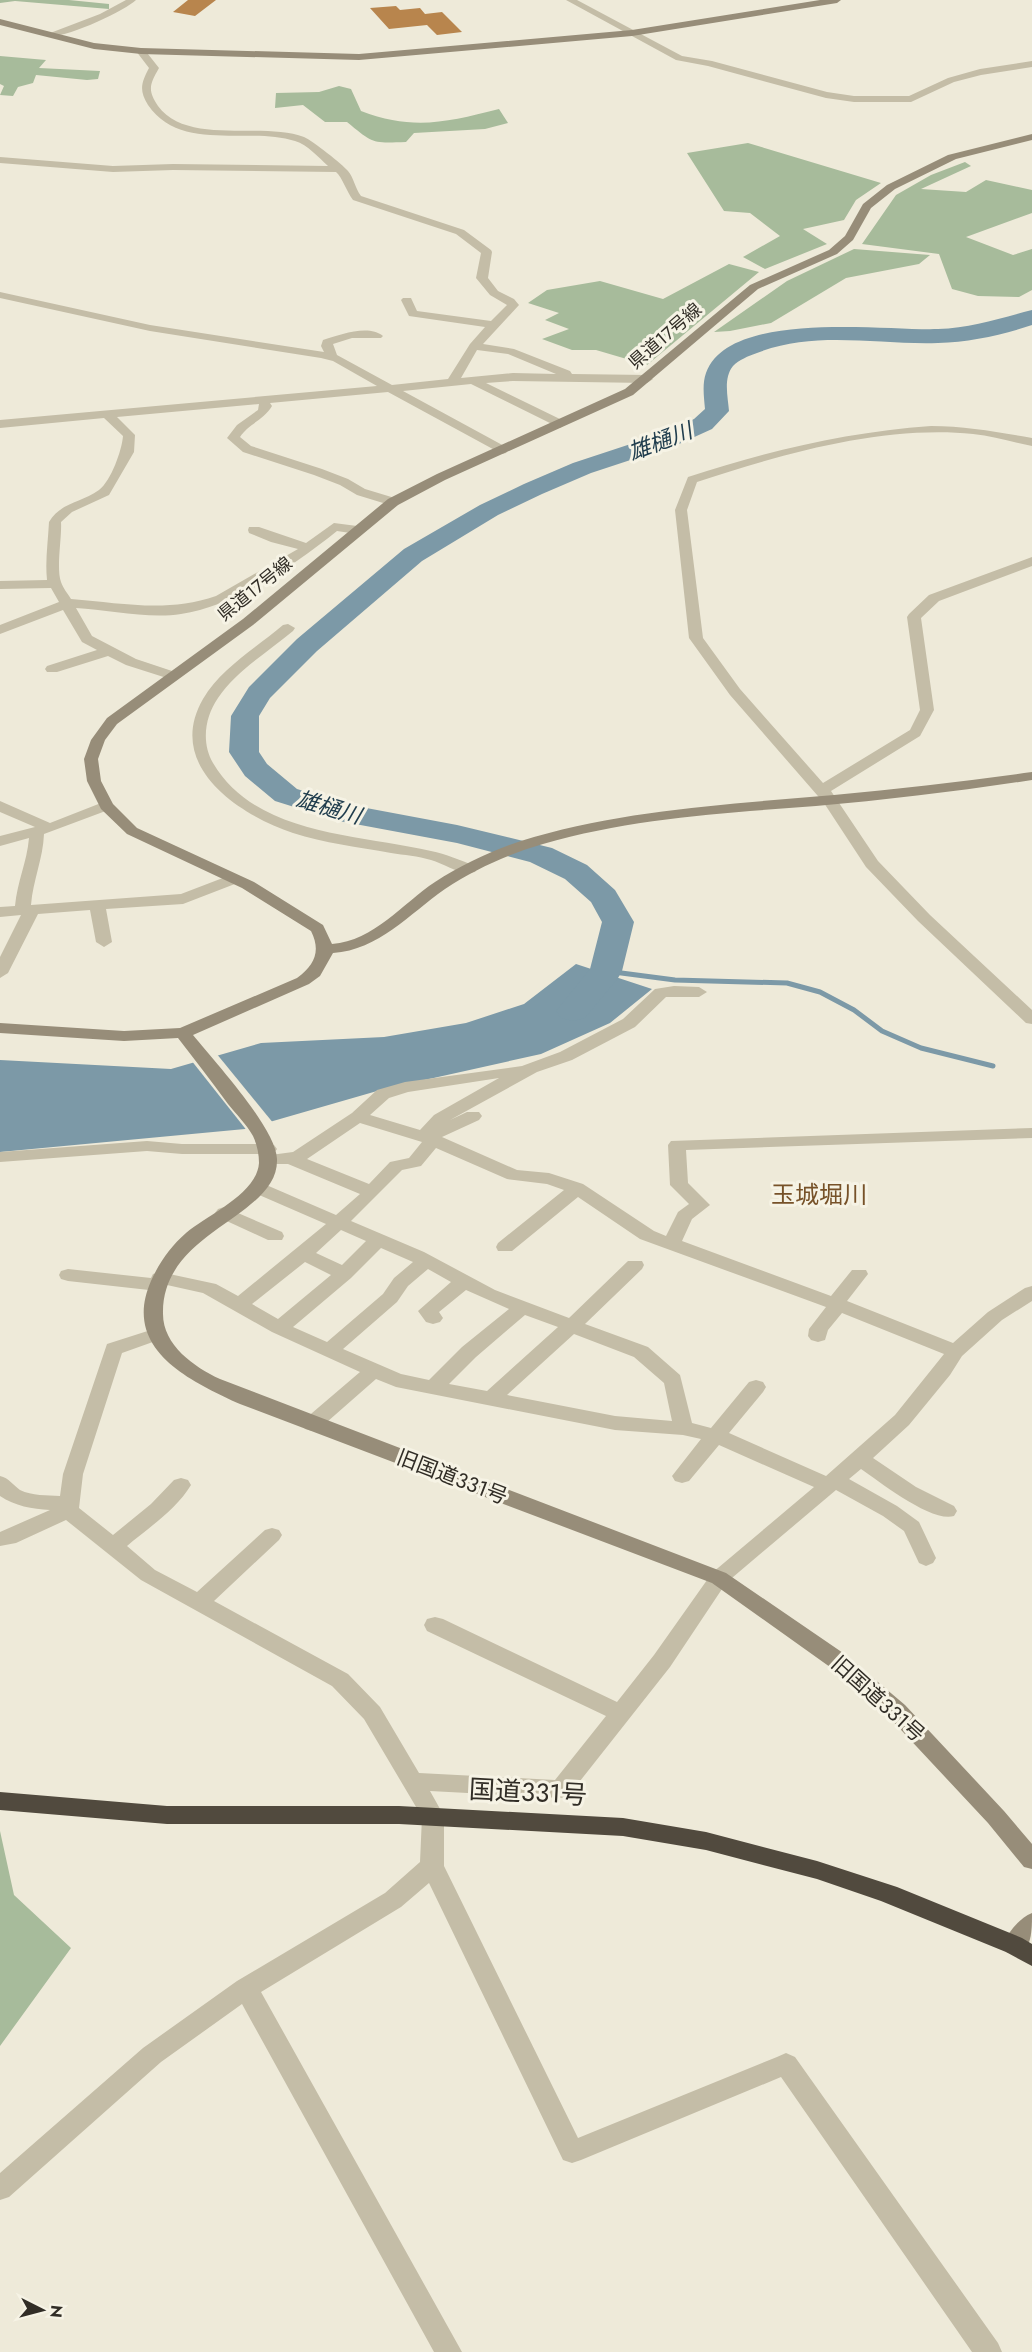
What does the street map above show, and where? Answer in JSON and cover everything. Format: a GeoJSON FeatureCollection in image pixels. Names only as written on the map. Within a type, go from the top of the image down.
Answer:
{"type":"FeatureCollection","features":[{"type":"Feature","properties":{"kind":"highway","name":"国道331号"},"geometry":{"type":"LineString","coordinates":[[0,1801],[167,1815],[433,1816],[622,1827],[706,1841],[817,1870],[889,1894],[1023,1951]]}},
{"type":"Feature","properties":{"kind":"street"},"geometry":{"type":"LineString","coordinates":[[106,0],[130,2]]}},
{"type":"Feature","properties":{"kind":"street"},"geometry":{"type":"LineString","coordinates":[[570,0],[679,58],[709,63],[826,95],[854,99],[911,99],[938,85],[960,78],[1032,64]]}},
{"type":"Feature","properties":{"kind":"street"},"geometry":{"type":"LineString","coordinates":[[0,22],[94,46],[141,51],[368,57],[634,33],[837,0]]}},
{"type":"Feature","properties":{"kind":"street"},"geometry":{"type":"LineString","coordinates":[[50,35],[101,18],[130,2]]}},
{"type":"Feature","properties":{"kind":"street"},"geometry":{"type":"LineString","coordinates":[[141,51],[154,68],[147,81],[146,95],[166,119],[178,126],[196,130],[296,138],[312,144],[337,169],[344,172],[350,189],[357,198],[460,232],[487,252],[482,278],[494,293],[513,305],[474,346],[452,383]]}},
{"type":"Feature","properties":{"kind":"street","name":"県道17号線"},"geometry":{"type":"LineString","coordinates":[[325,949],[317,928],[266,894],[132,831],[106,806],[94,781],[91,759],[98,740],[112,721],[248,622],[393,502],[441,477],[621,396],[647,379],[754,287],[821,258],[842,245],[867,206],[891,187],[952,157],[1032,137]]}},
{"type":"Feature","properties":{"kind":"street"},"geometry":{"type":"LineString","coordinates":[[0,160],[113,170],[173,167],[337,169]]}},
{"type":"Feature","properties":{"kind":"street"},"geometry":{"type":"LineString","coordinates":[[0,295],[150,328],[332,358],[502,450]]}},
{"type":"Feature","properties":{"kind":"street"},"geometry":{"type":"LineString","coordinates":[[407,300],[413,314],[492,325]]}},
{"type":"Feature","properties":{"kind":"street"},"geometry":{"type":"LineString","coordinates":[[332,358],[327,342],[352,334],[377,336]]}},
{"type":"Feature","properties":{"kind":"street"},"geometry":{"type":"LineString","coordinates":[[474,346],[510,351],[562,371],[572,378]]}},
{"type":"Feature","properties":{"kind":"street"},"geometry":{"type":"LineString","coordinates":[[0,424],[513,377],[647,379]]}},
{"type":"Feature","properties":{"kind":"street"},"geometry":{"type":"LineString","coordinates":[[473,381],[560,424]]}},
{"type":"Feature","properties":{"kind":"street"},"geometry":{"type":"LineString","coordinates":[[262,400],[266,406],[261,414],[237,428],[233,438],[238,443],[247,449],[318,472],[344,482],[361,492],[393,502]]}},
{"type":"Feature","properties":{"kind":"street"},"geometry":{"type":"LineString","coordinates":[[107,414],[129,435],[128,452],[105,492],[66,508],[58,517],[52,564],[56,584],[87,639],[108,651],[173,676]]}},
{"type":"Feature","properties":{"kind":"street"},"geometry":{"type":"LineString","coordinates":[[1032,442],[966,430],[872,435],[741,463],[692,480],[681,510],[696,638],[735,692],[825,795],[872,864],[924,918],[1032,1019]]}},
{"type":"Feature","properties":{"kind":"street"},"geometry":{"type":"LineString","coordinates":[[0,630],[68,603],[138,610],[193,608],[221,599],[308,547],[334,527],[357,530]]}},
{"type":"Feature","properties":{"kind":"street"},"geometry":{"type":"LineString","coordinates":[[254,530],[276,539],[308,547]]}},
{"type":"Feature","properties":{"kind":"street"},"geometry":{"type":"LineString","coordinates":[[825,795],[915,733],[923,721],[927,710],[914,617],[934,598],[1032,561]]}},
{"type":"Feature","properties":{"kind":"street"},"geometry":{"type":"LineString","coordinates":[[0,585],[56,584]]}},
{"type":"Feature","properties":{"kind":"street"},"geometry":{"type":"LineString","coordinates":[[288,628],[237,671],[209,700],[201,719],[199,740],[200,754],[208,769],[226,789],[243,802],[279,822],[310,833],[434,856],[469,869]]}},
{"type":"Feature","properties":{"kind":"street"},"geometry":{"type":"LineString","coordinates":[[52,669],[108,651]]}},
{"type":"Feature","properties":{"kind":"street"},"geometry":{"type":"LineString","coordinates":[[0,1028],[124,1036],[183,1033],[303,981],[321,964],[325,949],[341,950],[364,943],[441,885],[469,869],[524,844],[575,829],[643,816],[825,795],[919,792],[1032,777]]}},
{"type":"Feature","properties":{"kind":"street"},"geometry":{"type":"LineString","coordinates":[[0,806],[44,829]]}},
{"type":"Feature","properties":{"kind":"street"},"geometry":{"type":"LineString","coordinates":[[0,841],[44,829],[106,806]]}},
{"type":"Feature","properties":{"kind":"street"},"geometry":{"type":"LineString","coordinates":[[0,973],[28,910],[25,884],[44,829]]}},
{"type":"Feature","properties":{"kind":"street"},"geometry":{"type":"LineString","coordinates":[[0,912],[183,898],[234,879]]}},
{"type":"Feature","properties":{"kind":"street"},"geometry":{"type":"LineString","coordinates":[[97,905],[104,942]]}},
{"type":"Feature","properties":{"kind":"street"},"geometry":{"type":"LineString","coordinates":[[239,1305],[303,1254],[372,1192],[396,1166],[415,1162],[440,1119],[531,1068],[566,1056],[629,1023],[661,993],[699,992]]}},
{"type":"Feature","properties":{"kind":"street"},"geometry":{"type":"LineString","coordinates":[[68,1507],[73,1474],[114,1348],[157,1334],[154,1320],[159,1281],[184,1245],[258,1188],[266,1147],[183,1033]]}},
{"type":"Feature","properties":{"kind":"street"},"geometry":{"type":"LineString","coordinates":[[290,1158],[298,1157],[358,1117],[382,1094],[405,1087],[531,1068]]}},
{"type":"Feature","properties":{"kind":"street"},"geometry":{"type":"LineString","coordinates":[[429,1138],[473,1116]]}},
{"type":"Feature","properties":{"kind":"street"},"geometry":{"type":"LineString","coordinates":[[358,1117],[429,1138],[513,1175],[549,1179],[577,1188],[647,1235],[879,1320],[954,1351]]}},
{"type":"Feature","properties":{"kind":"street"},"geometry":{"type":"LineString","coordinates":[[672,1244],[684,1216],[701,1205],[679,1185],[677,1145],[1032,1133]]}},
{"type":"Feature","properties":{"kind":"street"},"geometry":{"type":"LineString","coordinates":[[0,1157],[147,1146],[182,1149],[266,1147],[372,1192]]}},
{"type":"Feature","properties":{"kind":"street"},"geometry":{"type":"LineString","coordinates":[[258,1188],[426,1261],[488,1294],[574,1324],[641,1352],[673,1380],[683,1428]]}},
{"type":"Feature","properties":{"kind":"street"},"geometry":{"type":"LineString","coordinates":[[505,1246],[577,1188]]}},
{"type":"Feature","properties":{"kind":"street"},"geometry":{"type":"LineString","coordinates":[[224,1213],[275,1236]]}},
{"type":"Feature","properties":{"kind":"street"},"geometry":{"type":"LineString","coordinates":[[279,1328],[344,1274],[378,1240]]}},
{"type":"Feature","properties":{"kind":"street"},"geometry":{"type":"LineString","coordinates":[[303,1254],[344,1274]]}},
{"type":"Feature","properties":{"kind":"street"},"geometry":{"type":"LineString","coordinates":[[329,1350],[390,1298],[401,1282],[426,1261]]}},
{"type":"Feature","properties":{"kind":"street"},"geometry":{"type":"LineString","coordinates":[[492,1398],[635,1265]]}},
{"type":"Feature","properties":{"kind":"street"},"geometry":{"type":"LineString","coordinates":[[818,1336],[819,1329],[859,1274]]}},
{"type":"Feature","properties":{"kind":"street"},"geometry":{"type":"LineString","coordinates":[[68,1275],[159,1281],[209,1288],[279,1328],[396,1380],[615,1423],[683,1428],[717,1436],[831,1483],[890,1511],[912,1527],[926,1558]]}},
{"type":"Feature","properties":{"kind":"street"},"geometry":{"type":"LineString","coordinates":[[433,1318],[428,1311],[465,1281]]}},
{"type":"Feature","properties":{"kind":"street"},"geometry":{"type":"LineString","coordinates":[[412,1781],[561,1789],[662,1661],[719,1578],[902,1420],[943,1370],[954,1351],[995,1316],[1032,1292]]}},
{"type":"Feature","properties":{"kind":"street"},"geometry":{"type":"LineString","coordinates":[[434,1387],[469,1353],[524,1306]]}},
{"type":"Feature","properties":{"kind":"street","name":"旧国道331号"},"geometry":{"type":"LineString","coordinates":[[157,1334],[175,1357],[194,1373],[247,1399],[719,1578],[838,1661],[897,1711],[996,1817],[1032,1860]]}},
{"type":"Feature","properties":{"kind":"street"},"geometry":{"type":"LineString","coordinates":[[312,1424],[374,1370]]}},
{"type":"Feature","properties":{"kind":"street"},"geometry":{"type":"LineString","coordinates":[[682,1476],[756,1387]]}},
{"type":"Feature","properties":{"kind":"street"},"geometry":{"type":"LineString","coordinates":[[860,1458],[909,1492],[947,1511]]}},
{"type":"Feature","properties":{"kind":"street"},"geometry":{"type":"LineString","coordinates":[[0,1483],[5,1490],[27,1500],[68,1507],[112,1547],[148,1575],[340,1680],[372,1713],[433,1816],[432,1866],[573,2152],[786,2064],[988,2352]]}},
{"type":"Feature","properties":{"kind":"street"},"geometry":{"type":"LineString","coordinates":[[112,1547],[158,1509],[181,1485]]}},
{"type":"Feature","properties":{"kind":"street"},"geometry":{"type":"LineString","coordinates":[[0,1539],[9,1538],[68,1507]]}},
{"type":"Feature","properties":{"kind":"street"},"geometry":{"type":"LineString","coordinates":[[199,1603],[272,1535]]}},
{"type":"Feature","properties":{"kind":"street"},"geometry":{"type":"LineString","coordinates":[[435,1625],[620,1713]]}},
{"type":"Feature","properties":{"kind":"street"},"geometry":{"type":"LineString","coordinates":[[0,2189],[152,2055],[246,1988],[393,1900],[432,1866]]}},
{"type":"Feature","properties":{"kind":"street"},"geometry":{"type":"LineString","coordinates":[[1023,1951],[1032,1923]]}},
{"type":"Feature","properties":{"kind":"street"},"geometry":{"type":"LineString","coordinates":[[246,1988],[448,2352]]}},
{"type":"Feature","properties":{"kind":"green space"},"geometry":{"type":"Polygon","coordinates":[[[0,0],[69,0],[109,4],[109,9],[15,1],[0,3],[0,0]]]}},
{"type":"Feature","properties":{"kind":"green space"},"geometry":{"type":"Polygon","coordinates":[[[0,56],[46,60],[39,68],[100,71],[98,79],[87,80],[36,75],[33,83],[18,87],[13,96],[0,95],[4,86],[0,84],[0,56]]]}},
{"type":"Feature","properties":{"kind":"green space"},"geometry":{"type":"Polygon","coordinates":[[[339,86],[351,89],[361,111],[398,121],[414,123],[446,121],[499,109],[508,123],[485,129],[414,133],[406,142],[379,142],[363,135],[347,122],[325,122],[303,105],[275,108],[276,93],[319,92],[339,86]]]}},
{"type":"Feature","properties":{"kind":"green space"},"geometry":{"type":"Polygon","coordinates":[[[748,143],[881,183],[856,200],[844,220],[803,229],[827,244],[765,269],[743,257],[780,236],[750,213],[724,211],[687,153],[748,143]]]}},
{"type":"Feature","properties":{"kind":"green space"},"geometry":{"type":"Polygon","coordinates":[[[965,162],[971,166],[921,189],[966,192],[986,180],[1032,190],[1032,213],[966,237],[1013,255],[1032,249],[1032,290],[1019,297],[978,296],[952,289],[939,254],[862,244],[896,195],[931,175],[965,162]]]}},
{"type":"Feature","properties":{"kind":"green space"},"geometry":{"type":"Polygon","coordinates":[[[854,249],[930,255],[919,264],[846,278],[771,323],[714,332],[787,281],[854,249]]]}},
{"type":"Feature","properties":{"kind":"green space"},"geometry":{"type":"Polygon","coordinates":[[[729,264],[759,272],[647,365],[596,350],[572,350],[542,339],[569,329],[545,320],[559,313],[528,303],[547,290],[600,281],[663,299],[729,264]]]}},
{"type":"Feature","properties":{"kind":"green space"},"geometry":{"type":"Polygon","coordinates":[[[0,1831],[14,1895],[71,1948],[0,2046],[0,1831]]]}},
{"type":"Feature","properties":{"kind":"water"},"geometry":{"type":"Polygon","coordinates":[[[576,964],[652,989],[610,1023],[541,1054],[384,1089],[245,1129],[0,1152],[0,1060],[171,1069],[261,1043],[384,1037],[466,1023],[524,1004],[576,964]]]}},
{"type":"Feature","properties":{"kind":"pier"},"geometry":{"type":"Polygon","coordinates":[[[216,1053],[274,1124],[248,1132],[191,1060],[216,1053]]]}},
{"type":"Feature","properties":{"kind":"building"},"geometry":{"type":"Polygon","coordinates":[[[188,0],[216,0],[195,16],[173,12],[188,0]]]}},
{"type":"Feature","properties":{"kind":"building"},"geometry":{"type":"Polygon","coordinates":[[[396,6],[400,10],[420,8],[425,14],[442,12],[462,32],[437,35],[427,25],[389,29],[370,8],[396,6]]]}},
{"type":"Feature","properties":{"kind":"waterway","name":"雄樋川"},"geometry":{"type":"LineString","coordinates":[[573,1011],[606,971],[618,922],[604,897],[576,872],[541,855],[457,834],[339,812],[286,795],[256,770],[244,752],[245,716],[259,693],[307,645],[413,555],[489,510],[533,489],[582,468],[670,439],[703,424],[717,411],[718,371],[725,361],[736,353],[766,341],[814,333],[950,335],[986,330],[1032,317]]}},
{"type":"Feature","properties":{"kind":"waterway"},"geometry":{"type":"LineString","coordinates":[[606,971],[675,980],[787,983],[820,992],[854,1010],[882,1031],[921,1048],[993,1066]]}},
{"type":"Feature","properties":{"kind":"district","name":"玉城堀川"},"geometry":{"type":"Point","coordinates":[819,1195]}}]}
